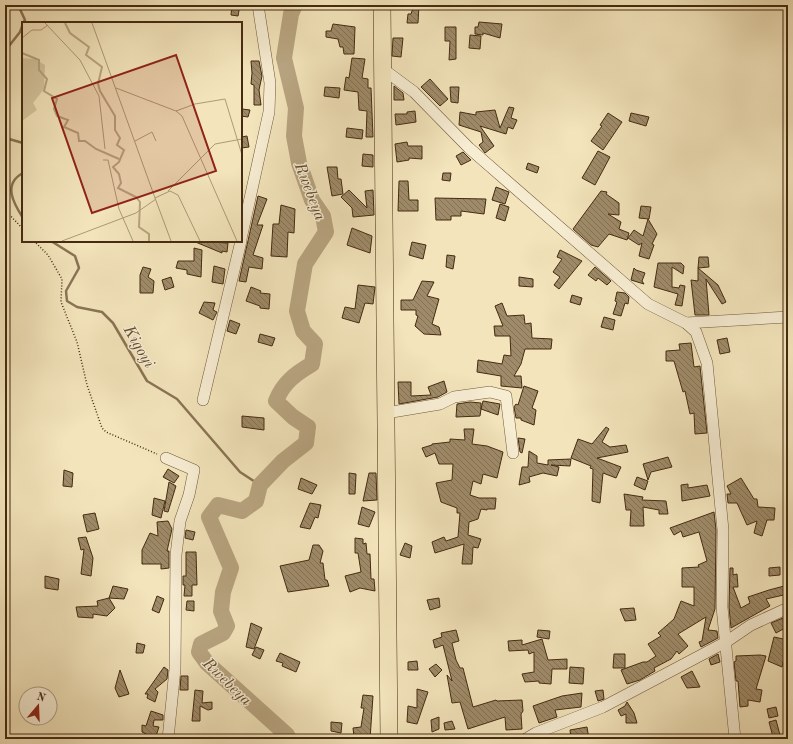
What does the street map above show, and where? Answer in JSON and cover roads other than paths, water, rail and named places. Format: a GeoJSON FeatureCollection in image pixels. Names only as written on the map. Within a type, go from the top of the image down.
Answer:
{"type":"FeatureCollection","features":[{"type":"Feature","properties":{"kind":"main road"},"geometry":{"type":"LineString","coordinates":[[382,5],[388,739]]}},
{"type":"Feature","properties":{"kind":"street"},"geometry":{"type":"LineString","coordinates":[[242,235],[269,112],[270,83],[258,5]]}},
{"type":"Feature","properties":{"kind":"street"},"geometry":{"type":"LineString","coordinates":[[383,69],[414,92],[469,148],[648,304],[686,323],[696,332],[707,363],[723,530],[722,607],[735,739]]}},
{"type":"Feature","properties":{"kind":"street"},"geometry":{"type":"LineString","coordinates":[[203,400],[241,242]]}},
{"type":"Feature","properties":{"kind":"street"},"geometry":{"type":"LineString","coordinates":[[686,323],[788,317]]}},
{"type":"Feature","properties":{"kind":"street"},"geometry":{"type":"LineString","coordinates":[[386,414],[440,404],[454,397],[490,392],[506,396],[513,453]]}},
{"type":"Feature","properties":{"kind":"street"},"geometry":{"type":"LineString","coordinates":[[166,458],[194,470],[189,495],[180,521],[176,555],[175,669],[168,739]]}},
{"type":"Feature","properties":{"kind":"street"},"geometry":{"type":"LineString","coordinates":[[526,739],[536,733],[603,707],[726,642],[751,625],[788,608]]}},
{"type":"Feature","properties":{"kind":"waterway","name":"Kigoyi"},"geometry":{"type":"LineString","coordinates":[[14,5],[19,7],[25,20],[24,22]]}},
{"type":"Feature","properties":{"kind":"waterway","name":"Rwebeya"},"geometry":{"type":"LineString","coordinates":[[289,739],[287,735],[207,663],[199,652],[201,644],[223,633],[227,626],[221,611],[223,592],[231,568],[209,517],[218,505],[242,511],[256,501],[260,485],[283,461],[306,443],[308,427],[293,417],[276,401],[286,384],[300,371],[312,364],[315,344],[303,331],[297,311],[305,264],[326,232],[323,216],[312,200],[299,163],[294,136],[296,108],[284,58],[291,14],[295,5]]}},
{"type":"Feature","properties":{"kind":"waterway","name":"Kigoyi"},"geometry":{"type":"LineString","coordinates":[[5,51],[20,32],[22,27]]}},
{"type":"Feature","properties":{"kind":"waterway","name":"Kigoyi"},"geometry":{"type":"LineString","coordinates":[[5,135],[9,139],[22,143]]}},
{"type":"Feature","properties":{"kind":"waterway","name":"Kigoyi"},"geometry":{"type":"LineString","coordinates":[[22,174],[13,183],[11,188],[16,207],[22,216]]}},
{"type":"Feature","properties":{"kind":"waterway","name":"Kigoyi"},"geometry":{"type":"LineString","coordinates":[[53,242],[75,256],[79,268],[66,291],[67,301],[77,307],[102,312],[113,323],[147,381],[177,399],[240,472],[260,485]]}}]}
